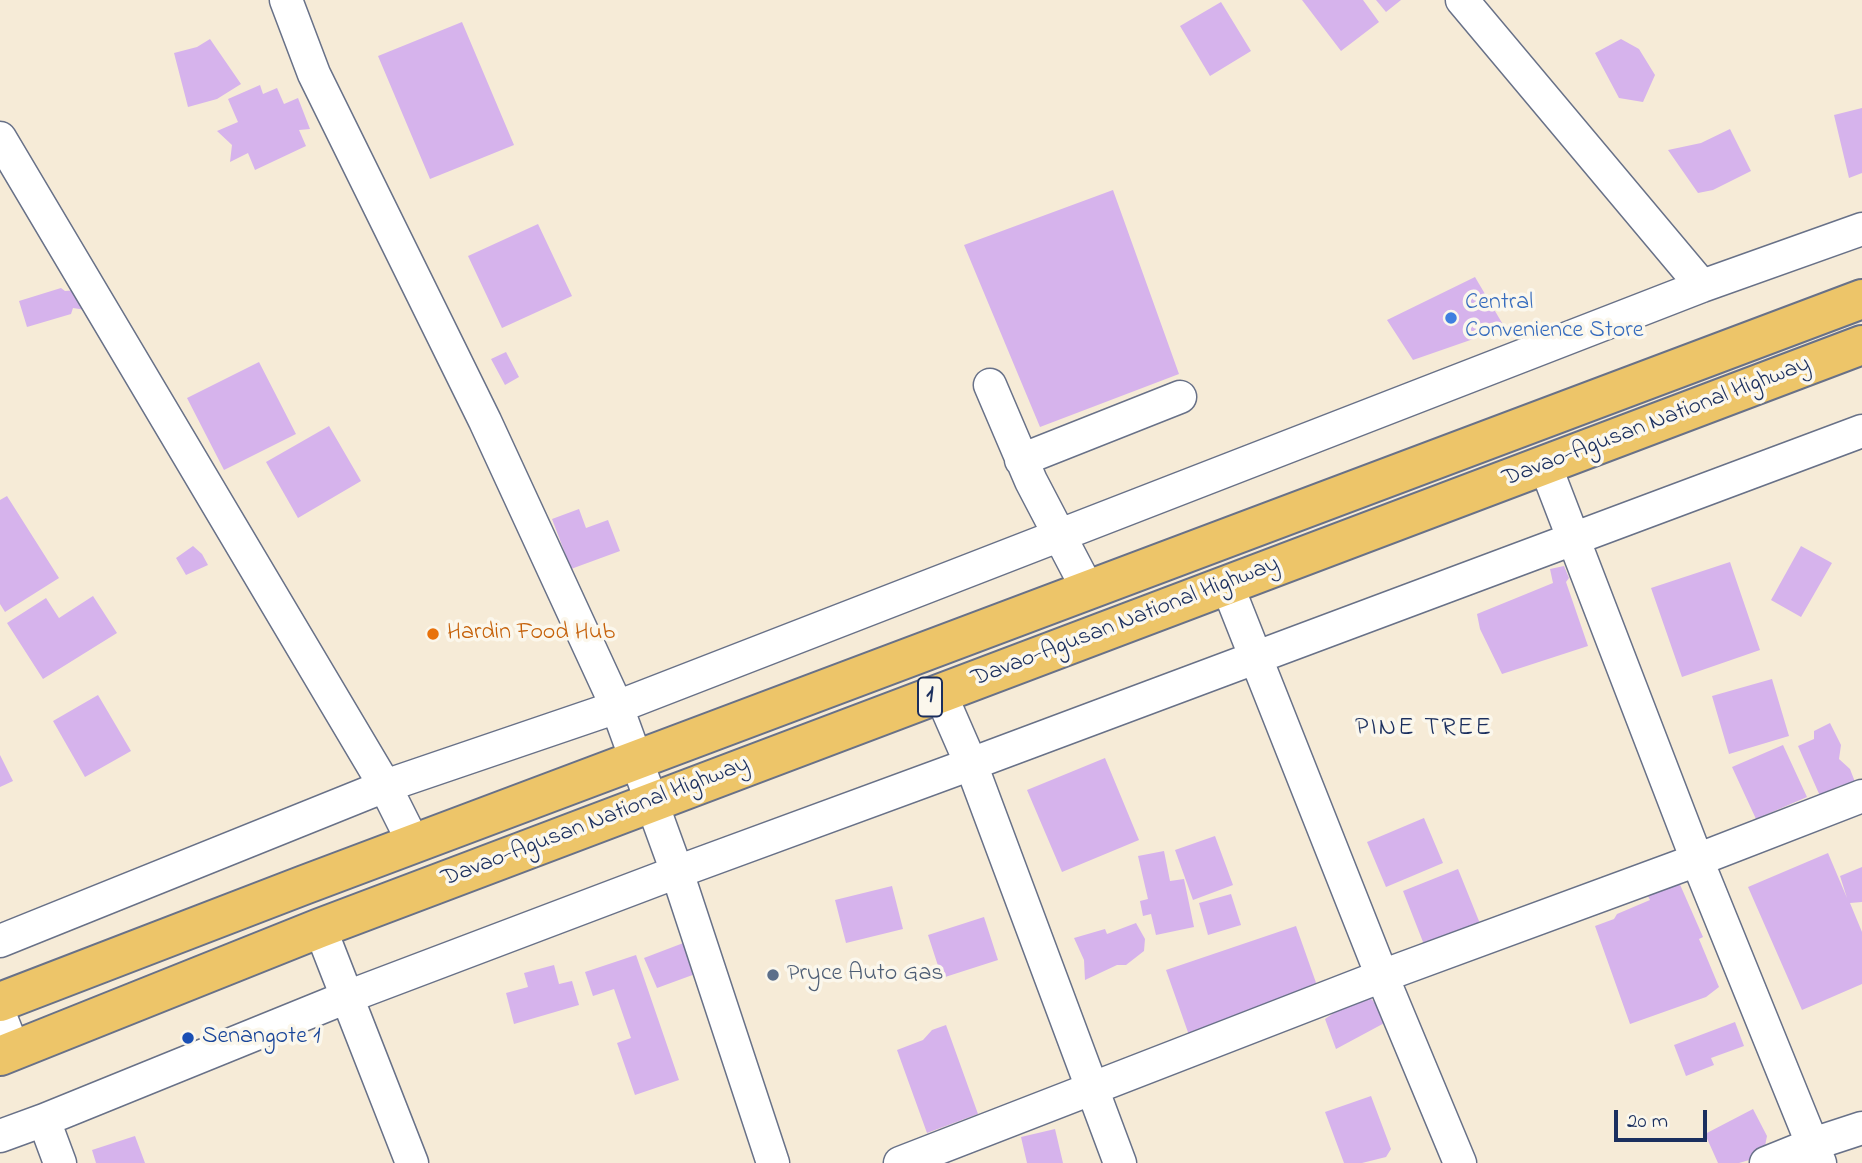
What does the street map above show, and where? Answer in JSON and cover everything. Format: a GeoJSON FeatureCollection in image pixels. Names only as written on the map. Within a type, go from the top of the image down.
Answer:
{"type":"FeatureCollection","features":[{"type":"Feature","properties":{"kind":"highway","name":"Davao-Agusan National Highway"},"geometry":{"type":"LineString","coordinates":[[0,1002],[1862,299]]}},
{"type":"Feature","properties":{"kind":"highway","name":"Davao-Agusan National Highway"},"geometry":{"type":"LineString","coordinates":[[7,1053],[320,928],[1862,345]]}},
{"type":"Feature","properties":{"kind":"street"},"geometry":{"type":"LineString","coordinates":[[286,0],[314,74],[485,421],[617,707],[677,872],[773,1163]]}},
{"type":"Feature","properties":{"kind":"street"},"geometry":{"type":"LineString","coordinates":[[1462,0],[1702,286]]}},
{"type":"Feature","properties":{"kind":"street"},"geometry":{"type":"LineString","coordinates":[[0,138],[385,786],[414,844]]}},
{"type":"Feature","properties":{"kind":"street"},"geometry":{"type":"LineString","coordinates":[[0,941],[385,786],[617,707],[1702,286],[1862,229]]}},
{"type":"Feature","properties":{"kind":"street"},"geometry":{"type":"LineString","coordinates":[[990,385],[1021,460],[1088,590]]}},
{"type":"Feature","properties":{"kind":"street"},"geometry":{"type":"LineString","coordinates":[[1021,460],[1180,397]]}},
{"type":"Feature","properties":{"kind":"street"},"geometry":{"type":"LineString","coordinates":[[0,1136],[346,997],[1862,431]]}},
{"type":"Feature","properties":{"kind":"street"},"geometry":{"type":"LineString","coordinates":[[1545,465],[1697,860],[1817,1153]]}},
{"type":"Feature","properties":{"kind":"street"},"geometry":{"type":"LineString","coordinates":[[1227,585],[1382,976],[1460,1163]]}},
{"type":"Feature","properties":{"kind":"street"},"geometry":{"type":"LineString","coordinates":[[940,693],[971,764],[1120,1163]]}},
{"type":"Feature","properties":{"kind":"street"},"geometry":{"type":"LineString","coordinates":[[900,1163],[1382,976],[1862,796]]}},
{"type":"Feature","properties":{"kind":"street"},"geometry":{"type":"LineString","coordinates":[[320,928],[412,1163]]}},
{"type":"Feature","properties":{"kind":"street"},"geometry":{"type":"LineString","coordinates":[[0,1015],[7,1053]]}},
{"type":"Feature","properties":{"kind":"street"},"geometry":{"type":"LineString","coordinates":[[44,1120],[60,1163]]}},
{"type":"Feature","properties":{"kind":"street"},"geometry":{"type":"LineString","coordinates":[[1766,1163],[1817,1153],[1862,1128]]}},
{"type":"Feature","properties":{"kind":"building"},"geometry":{"type":"Polygon","coordinates":[[[1302,0],[1363,0],[1379,22],[1341,51],[1302,0]]]}},
{"type":"Feature","properties":{"kind":"building"},"geometry":{"type":"Polygon","coordinates":[[[1376,0],[1401,0],[1386,12],[1376,0]]]}},
{"type":"Feature","properties":{"kind":"building"},"geometry":{"type":"Polygon","coordinates":[[[1221,2],[1251,51],[1210,76],[1180,26],[1221,2]]]}},
{"type":"Feature","properties":{"kind":"building"},"geometry":{"type":"Polygon","coordinates":[[[462,22],[514,145],[430,179],[378,56],[462,22]]]}},
{"type":"Feature","properties":{"kind":"building"},"geometry":{"type":"Polygon","coordinates":[[[210,39],[241,84],[217,99],[188,107],[174,53],[197,47],[210,39]]]}},
{"type":"Feature","properties":{"kind":"building"},"geometry":{"type":"Polygon","coordinates":[[[1621,39],[1639,49],[1655,75],[1643,102],[1619,98],[1595,53],[1621,39]]]}},
{"type":"Feature","properties":{"kind":"building"},"geometry":{"type":"Polygon","coordinates":[[[260,85],[263,94],[277,88],[284,104],[298,98],[310,129],[299,130],[306,146],[255,170],[248,153],[230,162],[232,145],[217,131],[238,122],[228,99],[260,85]]]}},
{"type":"Feature","properties":{"kind":"building"},"geometry":{"type":"Polygon","coordinates":[[[1862,108],[1862,173],[1849,178],[1834,115],[1862,108]]]}},
{"type":"Feature","properties":{"kind":"building"},"geometry":{"type":"Polygon","coordinates":[[[1730,129],[1751,171],[1713,190],[1698,193],[1668,150],[1701,143],[1730,129]]]}},
{"type":"Feature","properties":{"kind":"building"},"geometry":{"type":"Polygon","coordinates":[[[1113,190],[1179,374],[1040,427],[964,245],[1113,190]]]}},
{"type":"Feature","properties":{"kind":"building"},"geometry":{"type":"Polygon","coordinates":[[[538,224],[572,296],[502,328],[468,256],[538,224]]]}},
{"type":"Feature","properties":{"kind":"building"},"geometry":{"type":"Polygon","coordinates":[[[1475,277],[1505,328],[1413,360],[1387,320],[1475,277]]]}},
{"type":"Feature","properties":{"kind":"building"},"geometry":{"type":"Polygon","coordinates":[[[61,288],[65,291],[79,290],[86,310],[73,308],[71,314],[27,327],[19,301],[61,288]]]}},
{"type":"Feature","properties":{"kind":"building"},"geometry":{"type":"Polygon","coordinates":[[[506,352],[519,377],[505,385],[491,359],[506,352]]]}},
{"type":"Feature","properties":{"kind":"building"},"geometry":{"type":"Polygon","coordinates":[[[259,362],[296,434],[224,470],[187,398],[259,362]]]}},
{"type":"Feature","properties":{"kind":"building"},"geometry":{"type":"Polygon","coordinates":[[[329,426],[361,481],[298,518],[266,462],[329,426]]]}},
{"type":"Feature","properties":{"kind":"building"},"geometry":{"type":"Polygon","coordinates":[[[7,496],[59,578],[5,612],[0,604],[0,500],[7,496]]]}},
{"type":"Feature","properties":{"kind":"building"},"geometry":{"type":"Polygon","coordinates":[[[579,509],[586,528],[608,520],[620,551],[571,569],[552,519],[579,509]]]}},
{"type":"Feature","properties":{"kind":"building"},"geometry":{"type":"Polygon","coordinates":[[[193,546],[202,554],[208,565],[186,575],[176,558],[193,546]]]}},
{"type":"Feature","properties":{"kind":"building"},"geometry":{"type":"Polygon","coordinates":[[[1801,546],[1832,563],[1801,617],[1771,600],[1801,546]]]}},
{"type":"Feature","properties":{"kind":"building"},"geometry":{"type":"Polygon","coordinates":[[[1730,562],[1760,650],[1682,677],[1651,588],[1730,562]]]}},
{"type":"Feature","properties":{"kind":"building"},"geometry":{"type":"Polygon","coordinates":[[[1564,566],[1569,578],[1566,582],[1588,646],[1502,674],[1480,629],[1477,614],[1553,583],[1550,569],[1564,566]]]}},
{"type":"Feature","properties":{"kind":"building"},"geometry":{"type":"Polygon","coordinates":[[[93,596],[117,633],[43,679],[7,623],[46,598],[59,618],[93,596]]]}},
{"type":"Feature","properties":{"kind":"building"},"geometry":{"type":"Polygon","coordinates":[[[1772,679],[1789,736],[1729,754],[1712,696],[1772,679]]]}},
{"type":"Feature","properties":{"kind":"building"},"geometry":{"type":"Polygon","coordinates":[[[98,695],[131,751],[85,777],[53,721],[98,695]]]}},
{"type":"Feature","properties":{"kind":"building"},"geometry":{"type":"Polygon","coordinates":[[[1830,723],[1841,745],[1839,759],[1850,769],[1855,782],[1839,786],[1820,796],[1798,746],[1814,739],[1814,731],[1830,723]]]}},
{"type":"Feature","properties":{"kind":"building"},"geometry":{"type":"Polygon","coordinates":[[[1783,745],[1807,797],[1756,819],[1732,767],[1783,745]]]}},
{"type":"Feature","properties":{"kind":"building"},"geometry":{"type":"Polygon","coordinates":[[[0,755],[13,781],[0,787],[0,755]]]}},
{"type":"Feature","properties":{"kind":"building"},"geometry":{"type":"Polygon","coordinates":[[[1105,758],[1139,840],[1062,872],[1027,790],[1105,758]]]}},
{"type":"Feature","properties":{"kind":"building"},"geometry":{"type":"Polygon","coordinates":[[[1424,818],[1443,863],[1386,887],[1367,842],[1424,818]]]}},
{"type":"Feature","properties":{"kind":"building"},"geometry":{"type":"Polygon","coordinates":[[[1215,836],[1233,885],[1193,900],[1175,850],[1215,836]]]}},
{"type":"Feature","properties":{"kind":"building"},"geometry":{"type":"Polygon","coordinates":[[[1164,851],[1170,881],[1184,879],[1194,927],[1156,935],[1151,914],[1143,916],[1140,901],[1148,899],[1138,856],[1164,851]]]}},
{"type":"Feature","properties":{"kind":"building"},"geometry":{"type":"Polygon","coordinates":[[[1828,853],[1847,898],[1840,876],[1862,867],[1862,902],[1850,903],[1862,932],[1862,984],[1802,1010],[1748,887],[1828,853]]]}},
{"type":"Feature","properties":{"kind":"building"},"geometry":{"type":"Polygon","coordinates":[[[1458,869],[1481,926],[1425,947],[1403,891],[1458,869]]]}},
{"type":"Feature","properties":{"kind":"building"},"geometry":{"type":"Polygon","coordinates":[[[1678,880],[1703,937],[1699,939],[1719,987],[1706,997],[1630,1024],[1595,926],[1650,900],[1647,894],[1678,880]]]}},
{"type":"Feature","properties":{"kind":"building"},"geometry":{"type":"Polygon","coordinates":[[[892,886],[903,929],[846,943],[835,900],[892,886]]]}},
{"type":"Feature","properties":{"kind":"building"},"geometry":{"type":"Polygon","coordinates":[[[1231,894],[1241,925],[1208,935],[1199,903],[1231,894]]]}},
{"type":"Feature","properties":{"kind":"building"},"geometry":{"type":"Polygon","coordinates":[[[984,917],[998,960],[942,978],[928,935],[984,917]]]}},
{"type":"Feature","properties":{"kind":"building"},"geometry":{"type":"Polygon","coordinates":[[[1136,923],[1145,939],[1144,951],[1126,965],[1117,965],[1085,980],[1084,960],[1074,938],[1105,929],[1107,934],[1136,923]]]}},
{"type":"Feature","properties":{"kind":"building"},"geometry":{"type":"Polygon","coordinates":[[[1296,926],[1320,994],[1190,1038],[1166,970],[1296,926]]]}},
{"type":"Feature","properties":{"kind":"building"},"geometry":{"type":"Polygon","coordinates":[[[686,942],[698,973],[657,988],[644,958],[686,942]]]}},
{"type":"Feature","properties":{"kind":"building"},"geometry":{"type":"Polygon","coordinates":[[[636,955],[679,1080],[635,1095],[617,1043],[631,1038],[614,989],[593,996],[585,972],[636,955]]]}},
{"type":"Feature","properties":{"kind":"building"},"geometry":{"type":"Polygon","coordinates":[[[554,965],[559,984],[572,981],[579,1005],[514,1024],[506,993],[528,987],[524,973],[554,965]]]}},
{"type":"Feature","properties":{"kind":"building"},"geometry":{"type":"Polygon","coordinates":[[[1365,992],[1390,1020],[1336,1049],[1325,1019],[1365,992]]]}},
{"type":"Feature","properties":{"kind":"building"},"geometry":{"type":"Polygon","coordinates":[[[1735,1022],[1744,1046],[1711,1058],[1714,1065],[1686,1076],[1674,1045],[1735,1022]]]}},
{"type":"Feature","properties":{"kind":"building"},"geometry":{"type":"Polygon","coordinates":[[[946,1025],[978,1114],[927,1133],[897,1050],[923,1040],[932,1030],[946,1025]]]}},
{"type":"Feature","properties":{"kind":"building"},"geometry":{"type":"Polygon","coordinates":[[[1371,1096],[1391,1149],[1386,1157],[1362,1163],[1344,1163],[1325,1112],[1371,1096]]]}},
{"type":"Feature","properties":{"kind":"building"},"geometry":{"type":"Polygon","coordinates":[[[1753,1109],[1767,1136],[1763,1156],[1739,1163],[1718,1163],[1705,1134],[1753,1109]]]}},
{"type":"Feature","properties":{"kind":"building"},"geometry":{"type":"Polygon","coordinates":[[[1055,1129],[1063,1163],[1027,1163],[1021,1137],[1055,1129]]]}},
{"type":"Feature","properties":{"kind":"building"},"geometry":{"type":"Polygon","coordinates":[[[135,1136],[145,1163],[96,1163],[92,1150],[135,1136]]]}},
{"type":"Feature","properties":{"kind":"place","name":"Central Convenience Store"},"geometry":{"type":"Point","coordinates":[1451,318]}},
{"type":"Feature","properties":{"kind":"place","name":"Hardin Food Hub"},"geometry":{"type":"Point","coordinates":[433,634]}},
{"type":"Feature","properties":{"kind":"place","name":"Pryce Auto Gas"},"geometry":{"type":"Point","coordinates":[773,975]}},
{"type":"Feature","properties":{"kind":"place","name":"Senangote 1"},"geometry":{"type":"Point","coordinates":[188,1038]}},
{"type":"Feature","properties":{"kind":"district","name":"PINE TREE"},"geometry":{"type":"Point","coordinates":[1424,730]}}]}
